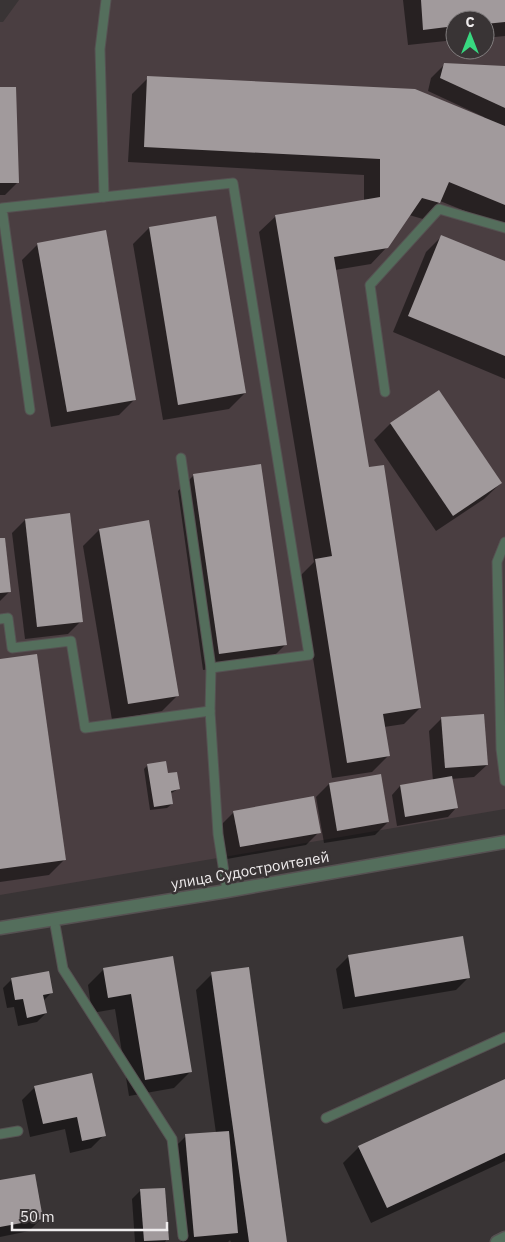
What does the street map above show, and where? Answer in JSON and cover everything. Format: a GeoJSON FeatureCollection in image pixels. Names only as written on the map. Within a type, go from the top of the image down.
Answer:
{"type":"FeatureCollection","features":[{"type":"Feature","properties":{"kind":"street","name":"улица Судостроителей"},"geometry":{"type":"LineString","coordinates":[[0,928],[227,891],[505,842]]}},
{"type":"Feature","properties":{"kind":"street"},"geometry":{"type":"LineString","coordinates":[[496,1242],[505,1238]]}},
{"type":"Feature","properties":{"kind":"lane"},"geometry":{"type":"LineString","coordinates":[[104,197],[100,49],[106,0]]}},
{"type":"Feature","properties":{"kind":"lane"},"geometry":{"type":"LineString","coordinates":[[30,410],[2,208],[233,183],[309,655],[211,668]]}},
{"type":"Feature","properties":{"kind":"lane"},"geometry":{"type":"LineString","coordinates":[[385,392],[370,285],[439,209],[505,228]]}},
{"type":"Feature","properties":{"kind":"lane"},"geometry":{"type":"LineString","coordinates":[[181,458],[211,668],[210,710],[218,834],[227,891]]}},
{"type":"Feature","properties":{"kind":"lane"},"geometry":{"type":"LineString","coordinates":[[505,542],[498,562],[501,750],[505,781]]}},
{"type":"Feature","properties":{"kind":"lane"},"geometry":{"type":"LineString","coordinates":[[0,620],[8,618],[12,648],[71,641],[85,728],[210,710]]}},
{"type":"Feature","properties":{"kind":"lane"},"geometry":{"type":"LineString","coordinates":[[54,919],[63,969],[172,1139],[183,1236]]}},
{"type":"Feature","properties":{"kind":"lane"},"geometry":{"type":"LineString","coordinates":[[326,1118],[505,1037]]}},
{"type":"Feature","properties":{"kind":"lane"},"geometry":{"type":"LineString","coordinates":[[0,1134],[18,1131]]}},
{"type":"Feature","properties":{"kind":"shaded area"},"geometry":{"type":"Polygon","coordinates":[[[19,0],[505,0],[505,809],[0,895],[0,22],[3,22],[19,0]]]}},
{"type":"Feature","properties":{"kind":"building"},"geometry":{"type":"Polygon","coordinates":[[[421,0],[505,0],[505,22],[495,23],[495,10],[445,10],[445,27],[423,30],[421,0]]]}},
{"type":"Feature","properties":{"kind":"building"},"geometry":{"type":"Polygon","coordinates":[[[444,63],[505,66],[505,108],[440,78],[444,63]]]}},
{"type":"Feature","properties":{"kind":"building"},"geometry":{"type":"Polygon","coordinates":[[[147,76],[415,89],[505,126],[505,205],[449,182],[440,203],[422,198],[388,248],[334,257],[369,467],[384,465],[421,708],[383,714],[390,756],[347,763],[315,559],[332,556],[275,215],[380,197],[380,159],[144,147],[147,76]]]}},
{"type":"Feature","properties":{"kind":"building"},"geometry":{"type":"Polygon","coordinates":[[[0,87],[16,87],[19,183],[0,183],[0,87]]]}},
{"type":"Feature","properties":{"kind":"building"},"geometry":{"type":"Polygon","coordinates":[[[216,216],[246,393],[178,405],[149,227],[216,216]]]}},
{"type":"Feature","properties":{"kind":"building"},"geometry":{"type":"Polygon","coordinates":[[[106,230],[136,400],[67,412],[37,243],[106,230]]]}},
{"type":"Feature","properties":{"kind":"building"},"geometry":{"type":"Polygon","coordinates":[[[441,235],[505,261],[505,356],[408,316],[441,235]]]}},
{"type":"Feature","properties":{"kind":"building"},"geometry":{"type":"Polygon","coordinates":[[[439,390],[502,483],[453,516],[390,423],[439,390]]]}},
{"type":"Feature","properties":{"kind":"building"},"geometry":{"type":"Polygon","coordinates":[[[261,464],[287,645],[219,654],[193,474],[261,464]]]}},
{"type":"Feature","properties":{"kind":"building"},"geometry":{"type":"Polygon","coordinates":[[[70,513],[83,622],[37,627],[25,519],[70,513]]]}},
{"type":"Feature","properties":{"kind":"building"},"geometry":{"type":"Polygon","coordinates":[[[149,520],[179,696],[128,704],[99,529],[149,520]]]}},
{"type":"Feature","properties":{"kind":"building"},"geometry":{"type":"Polygon","coordinates":[[[0,538],[5,538],[11,592],[0,593],[0,538]]]}},
{"type":"Feature","properties":{"kind":"building"},"geometry":{"type":"Polygon","coordinates":[[[37,654],[66,860],[0,869],[0,659],[37,654]]]}},
{"type":"Feature","properties":{"kind":"building"},"geometry":{"type":"Polygon","coordinates":[[[484,714],[488,765],[445,768],[441,717],[484,714]]]}},
{"type":"Feature","properties":{"kind":"building"},"geometry":{"type":"Polygon","coordinates":[[[166,761],[168,773],[177,772],[180,789],[171,791],[173,804],[154,807],[147,764],[166,761]]]}},
{"type":"Feature","properties":{"kind":"building"},"geometry":{"type":"Polygon","coordinates":[[[381,774],[389,822],[337,831],[329,783],[381,774]]]}},
{"type":"Feature","properties":{"kind":"building"},"geometry":{"type":"Polygon","coordinates":[[[452,776],[458,808],[405,817],[400,785],[452,776]]]}},
{"type":"Feature","properties":{"kind":"building"},"geometry":{"type":"Polygon","coordinates":[[[314,796],[321,833],[240,847],[233,811],[314,796]]]}},
{"type":"Feature","properties":{"kind":"building"},"geometry":{"type":"Polygon","coordinates":[[[463,936],[470,978],[355,997],[348,955],[463,936]]]}},
{"type":"Feature","properties":{"kind":"building"},"geometry":{"type":"Polygon","coordinates":[[[173,956],[192,1072],[145,1080],[131,994],[108,998],[103,968],[173,956]]]}},
{"type":"Feature","properties":{"kind":"building"},"geometry":{"type":"Polygon","coordinates":[[[249,967],[287,1242],[249,1242],[211,972],[249,967]]]}},
{"type":"Feature","properties":{"kind":"building"},"geometry":{"type":"Polygon","coordinates":[[[49,971],[53,993],[43,995],[47,1013],[27,1018],[23,999],[15,1000],[11,978],[49,971]]]}},
{"type":"Feature","properties":{"kind":"building"},"geometry":{"type":"Polygon","coordinates":[[[92,1073],[106,1136],[82,1141],[77,1117],[43,1124],[34,1086],[92,1073]]]}},
{"type":"Feature","properties":{"kind":"building"},"geometry":{"type":"Polygon","coordinates":[[[505,1079],[505,1153],[387,1208],[358,1146],[505,1079]]]}},
{"type":"Feature","properties":{"kind":"building"},"geometry":{"type":"Polygon","coordinates":[[[229,1131],[238,1233],[194,1237],[185,1134],[229,1131]]]}},
{"type":"Feature","properties":{"kind":"building"},"geometry":{"type":"Polygon","coordinates":[[[35,1174],[43,1219],[0,1227],[0,1180],[35,1174]]]}},
{"type":"Feature","properties":{"kind":"building"},"geometry":{"type":"Polygon","coordinates":[[[165,1188],[169,1240],[144,1241],[140,1189],[165,1188]]]}}]}
